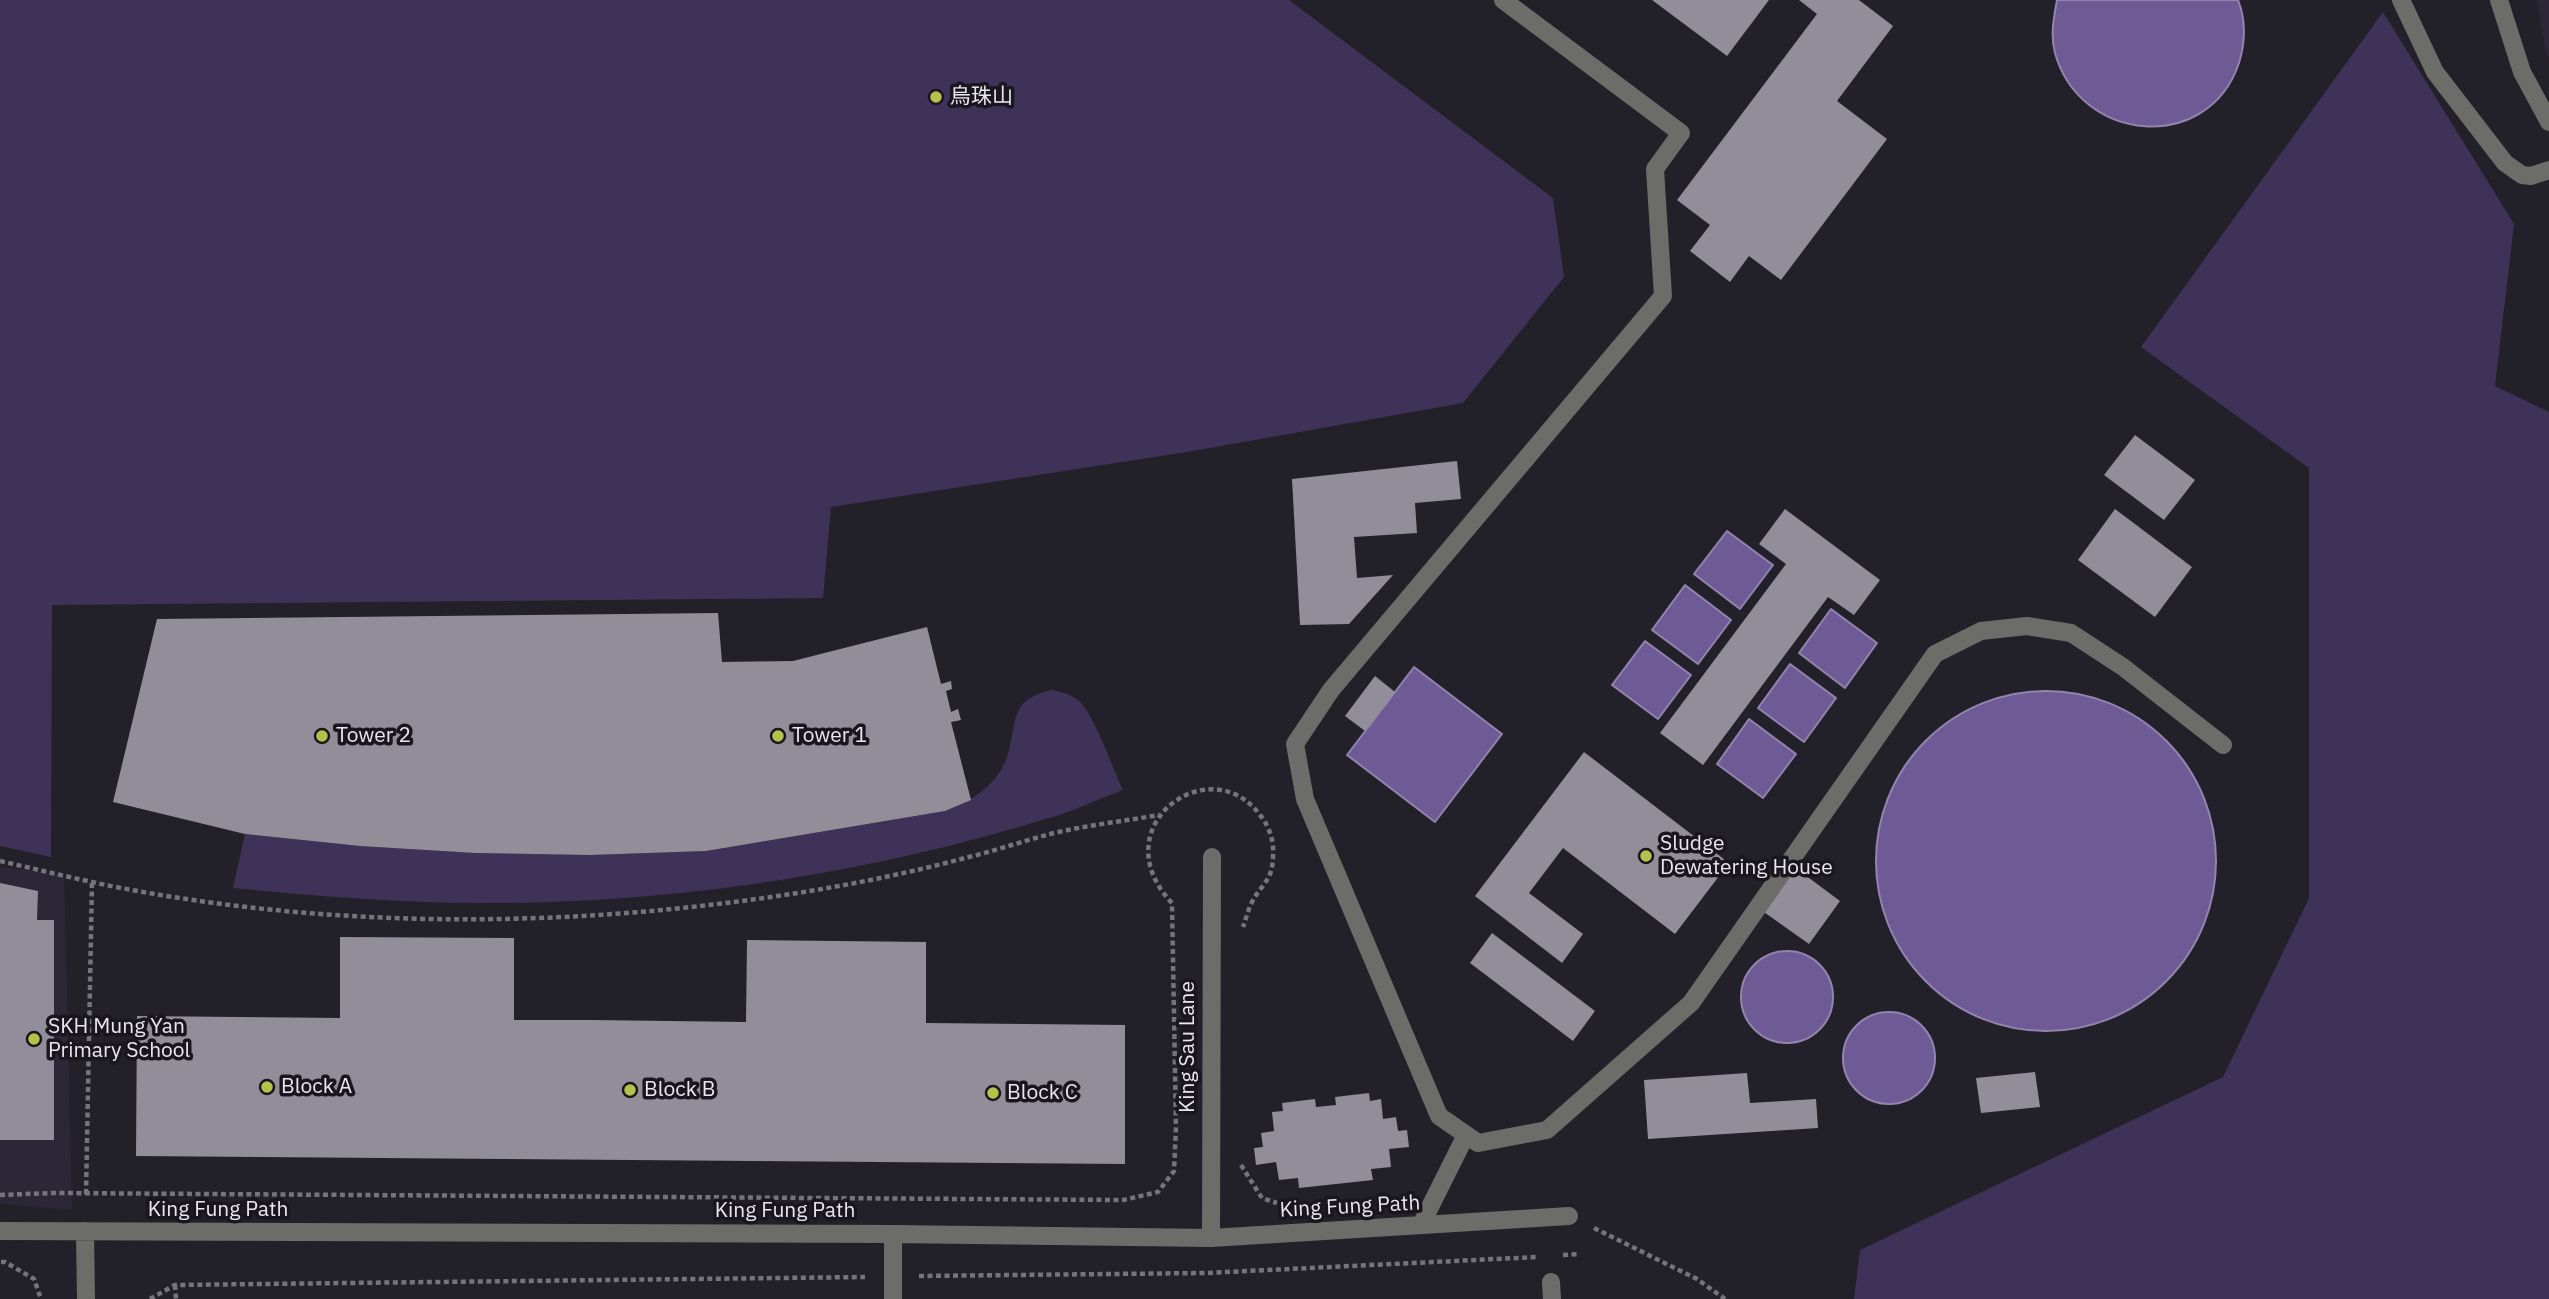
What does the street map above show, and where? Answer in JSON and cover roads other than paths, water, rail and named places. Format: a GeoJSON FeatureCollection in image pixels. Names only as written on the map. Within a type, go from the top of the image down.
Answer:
{"type":"FeatureCollection","features":[{"type":"Feature","properties":{"kind":"street"},"geometry":{"type":"LineString","coordinates":[[1503,0],[1681,133],[1656,169],[1663,296],[1331,690],[1296,744],[1305,799],[1439,1116],[1478,1143],[1547,1130],[1691,1003],[1935,654],[1981,631],[2027,626],[2071,633],[2123,667],[2223,745]]}},
{"type":"Feature","properties":{"kind":"street"},"geometry":{"type":"LineString","coordinates":[[2401,0],[2435,72],[2505,163],[2512,170],[2531,176],[2549,170]]}},
{"type":"Feature","properties":{"kind":"street"},"geometry":{"type":"LineString","coordinates":[[2499,0],[2522,72],[2549,122]]}},
{"type":"Feature","properties":{"kind":"street","name":"King Sau Lane"},"geometry":{"type":"LineString","coordinates":[[1211,1238],[1212,857]]}},
{"type":"Feature","properties":{"kind":"street"},"geometry":{"type":"LineString","coordinates":[[1421,1226],[1466,1135]]}},
{"type":"Feature","properties":{"kind":"street","name":"King Fung Path"},"geometry":{"type":"LineString","coordinates":[[0,1231],[892,1234],[1211,1238],[1569,1216]]}},
{"type":"Feature","properties":{"kind":"street"},"geometry":{"type":"LineString","coordinates":[[85,1231],[86,1299]]}},
{"type":"Feature","properties":{"kind":"street"},"geometry":{"type":"LineString","coordinates":[[892,1234],[893,1299]]}},
{"type":"Feature","properties":{"kind":"place","name":"烏珠山"},"geometry":{"type":"Point","coordinates":[936,97]}},
{"type":"Feature","properties":{"kind":"place","name":"Tower 2"},"geometry":{"type":"Point","coordinates":[322,736]}},
{"type":"Feature","properties":{"kind":"place","name":"Tower 1"},"geometry":{"type":"Point","coordinates":[778,736]}},
{"type":"Feature","properties":{"kind":"place","name":"Sludge Dewatering House"},"geometry":{"type":"Point","coordinates":[1646,856]}},
{"type":"Feature","properties":{"kind":"place","name":"SKH Mung Yan Primary School"},"geometry":{"type":"Point","coordinates":[34,1039]}},
{"type":"Feature","properties":{"kind":"place","name":"Block A"},"geometry":{"type":"Point","coordinates":[267,1087]}},
{"type":"Feature","properties":{"kind":"place","name":"Block B"},"geometry":{"type":"Point","coordinates":[630,1090]}},
{"type":"Feature","properties":{"kind":"place","name":"Block C"},"geometry":{"type":"Point","coordinates":[993,1093]}}]}
